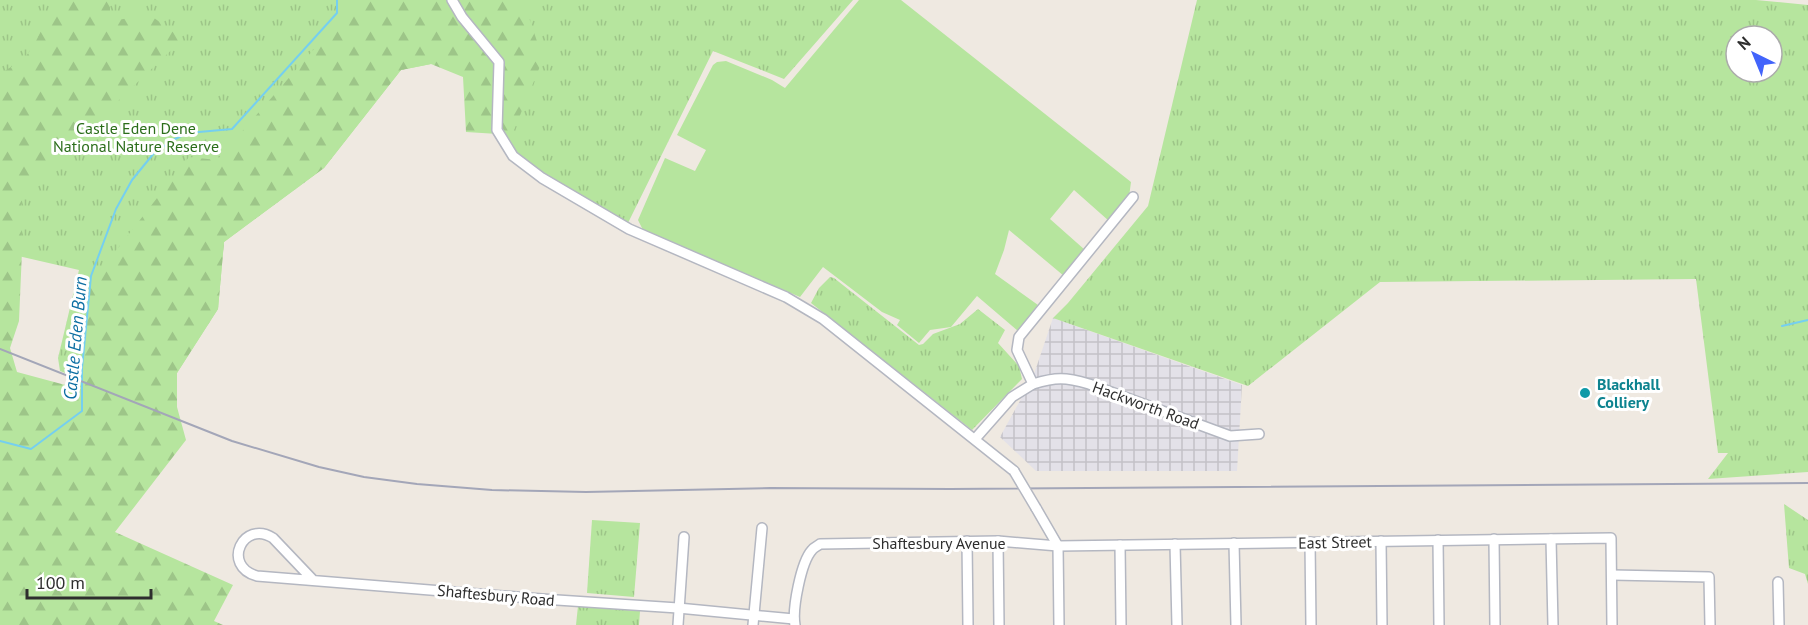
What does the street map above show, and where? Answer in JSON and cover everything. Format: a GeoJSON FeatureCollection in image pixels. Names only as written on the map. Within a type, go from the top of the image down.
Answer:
{"type":"FeatureCollection","features":[{"type":"Feature","properties":{"kind":"street"},"geometry":{"type":"LineString","coordinates":[[452,0],[462,17],[499,62],[497,130],[513,156],[542,178],[629,229],[802,305],[823,319],[1014,471],[1058,546],[1059,625]]}},
{"type":"Feature","properties":{"kind":"street"},"geometry":{"type":"LineString","coordinates":[[975,439],[1012,397],[1033,384],[1017,350],[1019,337],[1133,197]]}},
{"type":"Feature","properties":{"kind":"street","name":"Hackworth Road"},"geometry":{"type":"LineString","coordinates":[[1033,384],[1049,379],[1069,378],[1230,436],[1259,434]]}},
{"type":"Feature","properties":{"kind":"street"},"geometry":{"type":"LineString","coordinates":[[753,620],[762,528]]}},
{"type":"Feature","properties":{"kind":"street","name":"Shaftesbury Road"},"geometry":{"type":"LineString","coordinates":[[313,580],[273,538],[267,535],[259,533],[251,535],[243,541],[239,548],[239,562],[246,571],[252,574],[313,580],[542,599],[678,608],[753,620],[795,622]]}},
{"type":"Feature","properties":{"kind":"street"},"geometry":{"type":"LineString","coordinates":[[678,625],[684,537]]}},
{"type":"Feature","properties":{"kind":"street","name":"East Street"},"geometry":{"type":"LineString","coordinates":[[1058,546],[1611,538],[1612,575]]}},
{"type":"Feature","properties":{"kind":"street"},"geometry":{"type":"LineString","coordinates":[[1551,539],[1553,625]]}},
{"type":"Feature","properties":{"kind":"street"},"geometry":{"type":"LineString","coordinates":[[1438,540],[1439,625]]}},
{"type":"Feature","properties":{"kind":"street"},"geometry":{"type":"LineString","coordinates":[[1494,540],[1496,625]]}},
{"type":"Feature","properties":{"kind":"street"},"geometry":{"type":"LineString","coordinates":[[967,541],[968,625]]}},
{"type":"Feature","properties":{"kind":"street"},"geometry":{"type":"LineString","coordinates":[[998,541],[999,625]]}},
{"type":"Feature","properties":{"kind":"street","name":"Shaftesbury Avenue"},"geometry":{"type":"LineString","coordinates":[[795,622],[796,597],[803,568],[812,550],[820,544],[998,541],[1058,546]]}},
{"type":"Feature","properties":{"kind":"street"},"geometry":{"type":"LineString","coordinates":[[1380,541],[1382,625]]}},
{"type":"Feature","properties":{"kind":"street"},"geometry":{"type":"LineString","coordinates":[[1310,542],[1311,625]]}},
{"type":"Feature","properties":{"kind":"street"},"geometry":{"type":"LineString","coordinates":[[1234,543],[1236,625]]}},
{"type":"Feature","properties":{"kind":"street"},"geometry":{"type":"LineString","coordinates":[[1175,544],[1177,625]]}},
{"type":"Feature","properties":{"kind":"street"},"geometry":{"type":"LineString","coordinates":[[1120,545],[1121,625]]}},
{"type":"Feature","properties":{"kind":"street"},"geometry":{"type":"LineString","coordinates":[[1612,625],[1612,575],[1709,577],[1710,625]]}},
{"type":"Feature","properties":{"kind":"street"},"geometry":{"type":"LineString","coordinates":[[1778,582],[1779,625]]}},
{"type":"Feature","properties":{"kind":"shaded area"},"geometry":{"type":"Polygon","coordinates":[[[1053,318],[1242,385],[1237,471],[1036,471],[1000,437],[1033,377],[1053,318]]]}},
{"type":"Feature","properties":{"kind":"green space","name":"Castle Eden Dene National Nature Reserve"},"geometry":{"type":"Polygon","coordinates":[[[0,0],[853,0],[784,79],[713,51],[626,227],[513,156],[497,130],[499,62],[431,64],[401,70],[324,168],[224,242],[218,309],[177,373],[163,412],[60,371],[58,358],[79,270],[14,255],[0,316],[0,0]]]}},
{"type":"Feature","properties":{"kind":"green space"},"geometry":{"type":"Polygon","coordinates":[[[65,0],[110,0],[110,21],[150,15],[183,39],[75,146],[30,185],[21,200],[22,251],[19,321],[10,348],[17,372],[69,386],[90,284],[189,157],[217,160],[357,0],[523,0],[543,59],[512,135],[466,132],[463,77],[431,64],[401,70],[324,168],[224,242],[218,309],[177,373],[177,407],[186,440],[115,532],[233,585],[214,621],[223,625],[0,625],[0,74],[25,58],[48,17],[65,0]]]}},
{"type":"Feature","properties":{"kind":"green space"},"geometry":{"type":"Polygon","coordinates":[[[859,0],[901,0],[1131,182],[1129,197],[1109,221],[1074,190],[1050,219],[1085,250],[1064,276],[1009,230],[995,274],[1038,305],[1018,331],[977,296],[951,327],[930,330],[919,343],[897,325],[900,320],[882,312],[823,267],[800,297],[643,230],[638,220],[665,158],[695,171],[706,150],[677,135],[713,65],[726,61],[772,80],[785,88],[859,0]]]}},
{"type":"Feature","properties":{"kind":"green space"},"geometry":{"type":"Polygon","coordinates":[[[1197,0],[1756,0],[1808,5],[1808,472],[1708,479],[1728,453],[1718,453],[1696,279],[1380,282],[1248,386],[1053,318],[1148,206],[1197,0]]]}},
{"type":"Feature","properties":{"kind":"green space"},"geometry":{"type":"Polygon","coordinates":[[[830,277],[919,345],[933,334],[960,324],[978,309],[1005,330],[998,343],[1019,366],[1022,379],[972,430],[811,303],[819,288],[830,277]]]}},
{"type":"Feature","properties":{"kind":"green space"},"geometry":{"type":"Polygon","coordinates":[[[1784,504],[1808,520],[1808,584],[1805,574],[1789,568],[1784,504]]]}},
{"type":"Feature","properties":{"kind":"green space"},"geometry":{"type":"Polygon","coordinates":[[[592,520],[640,523],[634,597],[587,593],[592,520]]]}},
{"type":"Feature","properties":{"kind":"green space"},"geometry":{"type":"Polygon","coordinates":[[[578,606],[640,611],[639,625],[576,625],[578,606]]]}},
{"type":"Feature","properties":{"kind":"waterway","name":"Castle Eden Burn"},"geometry":{"type":"LineString","coordinates":[[0,441],[31,449],[82,411],[82,368],[91,276],[116,209],[132,180],[154,153],[173,140],[188,133],[232,129],[337,13],[337,0]]}},
{"type":"Feature","properties":{"kind":"waterway"},"geometry":{"type":"LineString","coordinates":[[1782,326],[1808,320]]}},
{"type":"Feature","properties":{"kind":"railway"},"geometry":{"type":"LineString","coordinates":[[0,349],[232,441],[319,467],[364,477],[492,490],[586,492],[770,488],[950,489],[1808,483]]}},
{"type":"Feature","properties":{"kind":"place","name":"Blackhall Colliery"},"geometry":{"type":"Point","coordinates":[1585,393]}}]}
